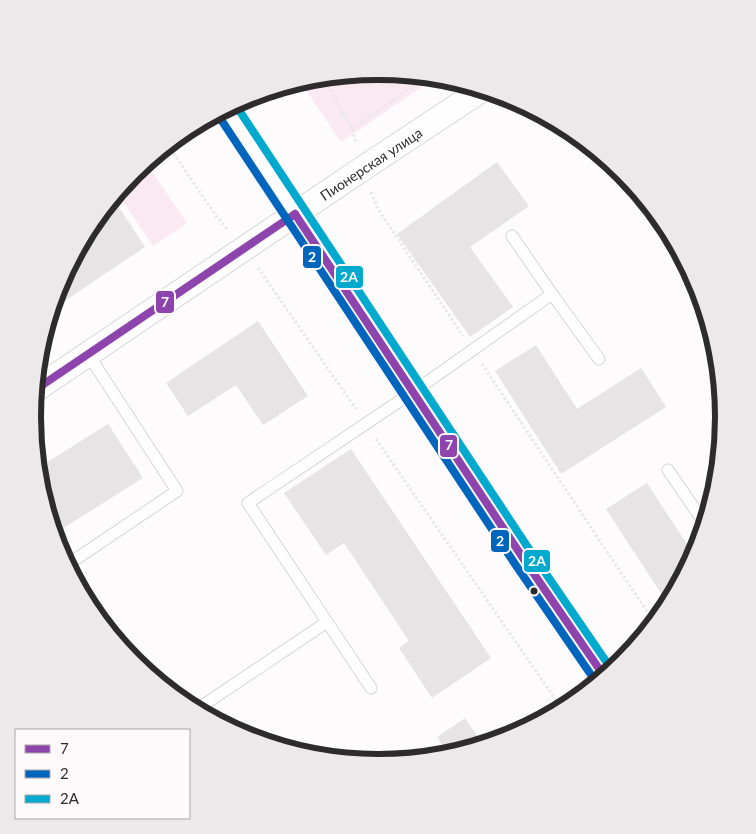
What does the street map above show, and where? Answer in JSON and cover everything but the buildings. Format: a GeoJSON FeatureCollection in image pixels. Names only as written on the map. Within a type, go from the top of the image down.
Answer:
{"type":"FeatureCollection","features":[{"type":"Feature","properties":{"kind":"main road"},"geometry":{"type":"LineString","coordinates":[[230,114],[413,392],[600,670]]}},
{"type":"Feature","properties":{"kind":"street","name":"Пионерская улица"},"geometry":{"type":"LineString","coordinates":[[43,385],[474,94]]}},
{"type":"Feature","properties":{"kind":"lane"},"geometry":{"type":"LineString","coordinates":[[512,236],[599,359]]}},
{"type":"Feature","properties":{"kind":"lane"},"geometry":{"type":"LineString","coordinates":[[371,688],[248,503],[413,392],[552,294]]}},
{"type":"Feature","properties":{"kind":"lane"},"geometry":{"type":"LineString","coordinates":[[74,561],[177,491],[88,354]]}},
{"type":"Feature","properties":{"kind":"lane"},"geometry":{"type":"LineString","coordinates":[[668,470],[700,516]]}},
{"type":"Feature","properties":{"kind":"lane"},"geometry":{"type":"LineString","coordinates":[[204,705],[327,622]]}},
{"type":"Feature","properties":{"kind":"path"},"geometry":{"type":"LineString","coordinates":[[352,129],[418,83]]}},
{"type":"Feature","properties":{"kind":"path"},"geometry":{"type":"LineString","coordinates":[[327,84],[352,129],[362,169],[378,209],[650,616]]}},
{"type":"Feature","properties":{"kind":"path"},"geometry":{"type":"LineString","coordinates":[[172,151],[216,216],[245,248],[558,702]]}},
{"type":"Feature","properties":{"kind":"shaded area"},"geometry":{"type":"Polygon","coordinates":[[[378,80],[426,84],[341,142],[305,89],[334,83],[378,80]]]}},
{"type":"Feature","properties":{"kind":"shaded area"},"geometry":{"type":"Polygon","coordinates":[[[150,169],[187,223],[153,246],[121,199],[150,169]]]}},
{"type":"Feature","properties":{"kind":"transit line","name":"2А"},"geometry":{"type":"LineString","coordinates":[[239,110],[531,552],[607,663]]}},
{"type":"Feature","properties":{"kind":"transit line","name":"2"},"geometry":{"type":"LineString","coordinates":[[221,119],[515,564],[592,676]]}},
{"type":"Feature","properties":{"kind":"transit line","name":"7"},"geometry":{"type":"LineString","coordinates":[[295,214],[523,558],[600,670]]}},
{"type":"Feature","properties":{"kind":"transit line","name":"7"},"geometry":{"type":"LineString","coordinates":[[43,385],[295,214]]}}]}
